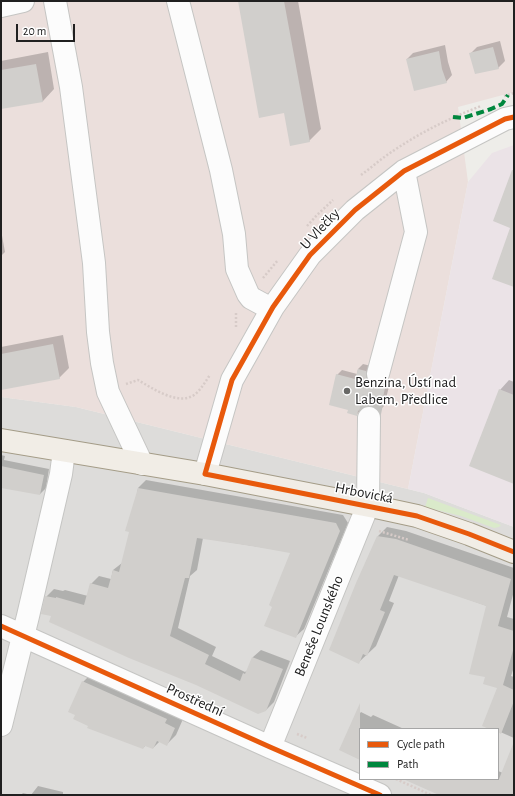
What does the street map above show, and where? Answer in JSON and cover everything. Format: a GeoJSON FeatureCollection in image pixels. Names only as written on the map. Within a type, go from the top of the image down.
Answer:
{"type":"FeatureCollection","features":[{"type":"Feature","properties":{"kind":"main road","name":"Hrbovická"},"geometry":{"type":"LineString","coordinates":[[1,440],[205,474],[368,505],[417,516],[469,534],[514,552]]}},
{"type":"Feature","properties":{"kind":"street"},"geometry":{"type":"LineString","coordinates":[[1,6],[23,1]]}},
{"type":"Feature","properties":{"kind":"street"},"geometry":{"type":"LineString","coordinates":[[55,1],[71,87],[94,263],[98,332],[102,363],[108,392],[142,464]]}},
{"type":"Feature","properties":{"kind":"street"},"geometry":{"type":"LineString","coordinates":[[178,1],[221,170],[234,234],[237,269],[251,298],[264,305],[272,307]]}},
{"type":"Feature","properties":{"kind":"street","name":"U Vlečky"},"geometry":{"type":"LineString","coordinates":[[205,474],[232,380],[272,307],[310,256],[355,210],[404,171],[505,119],[514,117]]}},
{"type":"Feature","properties":{"kind":"street"},"geometry":{"type":"LineString","coordinates":[[378,374],[416,232],[404,171]]}},
{"type":"Feature","properties":{"kind":"street"},"geometry":{"type":"LineString","coordinates":[[368,505],[369,418]]}},
{"type":"Feature","properties":{"kind":"street"},"geometry":{"type":"LineString","coordinates":[[1,725],[61,474],[64,451]]}},
{"type":"Feature","properties":{"kind":"street","name":"Beneše Lounského"},"geometry":{"type":"LineString","coordinates":[[270,747],[368,505]]}},
{"type":"Feature","properties":{"kind":"street","name":"Prostřední"},"geometry":{"type":"LineString","coordinates":[[1,626],[380,795]]}},
{"type":"Feature","properties":{"kind":"path"},"geometry":{"type":"LineString","coordinates":[[508,95],[514,93]]}},
{"type":"Feature","properties":{"kind":"path"},"geometry":{"type":"LineString","coordinates":[[361,175],[392,151],[453,117]]}},
{"type":"Feature","properties":{"kind":"path"},"geometry":{"type":"LineString","coordinates":[[234,331],[237,325]]}},
{"type":"Feature","properties":{"kind":"path"},"geometry":{"type":"LineString","coordinates":[[120,387],[138,380],[170,396],[187,398],[193,396],[201,389],[211,374]]}},
{"type":"Feature","properties":{"kind":"path"},"geometry":{"type":"LineString","coordinates":[[373,530],[409,540]]}},
{"type":"Feature","properties":{"kind":"path"},"geometry":{"type":"LineString","coordinates":[[398,780],[431,795]]}},
{"type":"Feature","properties":{"kind":"shaded area"},"geometry":{"type":"Polygon","coordinates":[[[1,1],[514,1],[514,92],[458,107],[468,182],[408,489],[76,407],[1,397],[1,1]]]}},
{"type":"Feature","properties":{"kind":"shaded area"},"geometry":{"type":"Polygon","coordinates":[[[514,145],[514,527],[424,493],[408,489],[468,182],[492,153],[514,145]]]}},
{"type":"Feature","properties":{"kind":"shaded area"},"geometry":{"type":"Polygon","coordinates":[[[1,397],[76,407],[424,493],[514,527],[514,795],[1,795],[1,397]]]}},
{"type":"Feature","properties":{"kind":"green space"},"geometry":{"type":"Polygon","coordinates":[[[428,498],[501,525],[494,528],[461,516],[425,507],[428,498]]]}},
{"type":"Feature","properties":{"kind":"building"},"geometry":{"type":"Polygon","coordinates":[[[238,1],[284,1],[310,142],[290,146],[284,113],[259,118],[238,1]]]}},
{"type":"Feature","properties":{"kind":"building"},"geometry":{"type":"Polygon","coordinates":[[[493,47],[499,69],[475,74],[469,53],[493,47]]]}},
{"type":"Feature","properties":{"kind":"building"},"geometry":{"type":"Polygon","coordinates":[[[439,51],[442,69],[447,83],[414,91],[406,59],[439,51]]]}},
{"type":"Feature","properties":{"kind":"building"},"geometry":{"type":"Polygon","coordinates":[[[36,64],[43,102],[1,109],[1,70],[36,64]]]}},
{"type":"Feature","properties":{"kind":"building"},"geometry":{"type":"Polygon","coordinates":[[[512,170],[514,170],[514,287],[492,279],[510,228],[493,221],[512,170]]]}},
{"type":"Feature","properties":{"kind":"building"},"geometry":{"type":"Polygon","coordinates":[[[53,344],[60,379],[1,390],[1,354],[53,344]]]}},
{"type":"Feature","properties":{"kind":"building"},"geometry":{"type":"Polygon","coordinates":[[[358,369],[366,371],[366,378],[369,383],[374,386],[381,386],[386,383],[380,412],[375,407],[363,407],[358,411],[357,416],[347,413],[348,410],[329,405],[336,374],[355,379],[358,369]]]}},
{"type":"Feature","properties":{"kind":"building"},"geometry":{"type":"Polygon","coordinates":[[[499,389],[514,395],[514,484],[469,466],[499,389]]]}},
{"type":"Feature","properties":{"kind":"building"},"geometry":{"type":"Polygon","coordinates":[[[1,466],[44,475],[40,495],[1,488],[1,466]]]}},
{"type":"Feature","properties":{"kind":"building"},"geometry":{"type":"Polygon","coordinates":[[[138,488],[336,523],[340,531],[296,638],[264,626],[272,607],[269,605],[290,553],[197,538],[189,578],[185,578],[170,636],[209,655],[205,664],[240,681],[243,673],[245,674],[252,657],[283,669],[266,711],[258,714],[196,685],[129,658],[49,622],[51,616],[41,614],[45,596],[56,597],[84,605],[90,583],[108,588],[113,570],[119,572],[129,532],[125,531],[138,488]]]}},
{"type":"Feature","properties":{"kind":"building"},"geometry":{"type":"Polygon","coordinates":[[[377,536],[396,539],[511,579],[498,626],[514,631],[514,647],[503,685],[514,690],[514,701],[501,734],[499,733],[499,728],[487,728],[482,726],[497,688],[483,684],[485,677],[469,674],[486,606],[394,575],[380,610],[385,612],[367,656],[363,654],[359,664],[329,650],[377,536]]]}},
{"type":"Feature","properties":{"kind":"building"},"geometry":{"type":"Polygon","coordinates":[[[82,681],[167,719],[165,723],[175,728],[167,746],[157,741],[153,749],[145,746],[143,749],[87,728],[88,726],[73,719],[75,715],[68,712],[82,681]]]}},
{"type":"Feature","properties":{"kind":"building"},"geometry":{"type":"Polygon","coordinates":[[[360,703],[359,760],[339,750],[360,703]]]}},
{"type":"Feature","properties":{"kind":"building"},"geometry":{"type":"Polygon","coordinates":[[[514,744],[514,795],[439,795],[405,780],[499,780],[514,744]]]}},
{"type":"Feature","properties":{"kind":"tunnel"},"geometry":{"type":"LineString","coordinates":[[369,418],[378,374]]}},
{"type":"Feature","properties":{"kind":"marked path"},"geometry":{"type":"LineString","coordinates":[[453,117],[463,118],[491,109],[502,104],[508,95]]}},
{"type":"Feature","properties":{"kind":"cycle path"},"geometry":{"type":"LineString","coordinates":[[514,117],[505,119],[404,171],[355,210],[310,255],[273,307],[232,380],[205,474],[417,516],[469,534],[514,552]]}},
{"type":"Feature","properties":{"kind":"cycle path"},"geometry":{"type":"LineString","coordinates":[[1,626],[380,795]]}},
{"type":"Feature","properties":{"kind":"place","name":"Benzina, Ústí nad Labem, Předlice"},"geometry":{"type":"Point","coordinates":[347,391]}}]}
